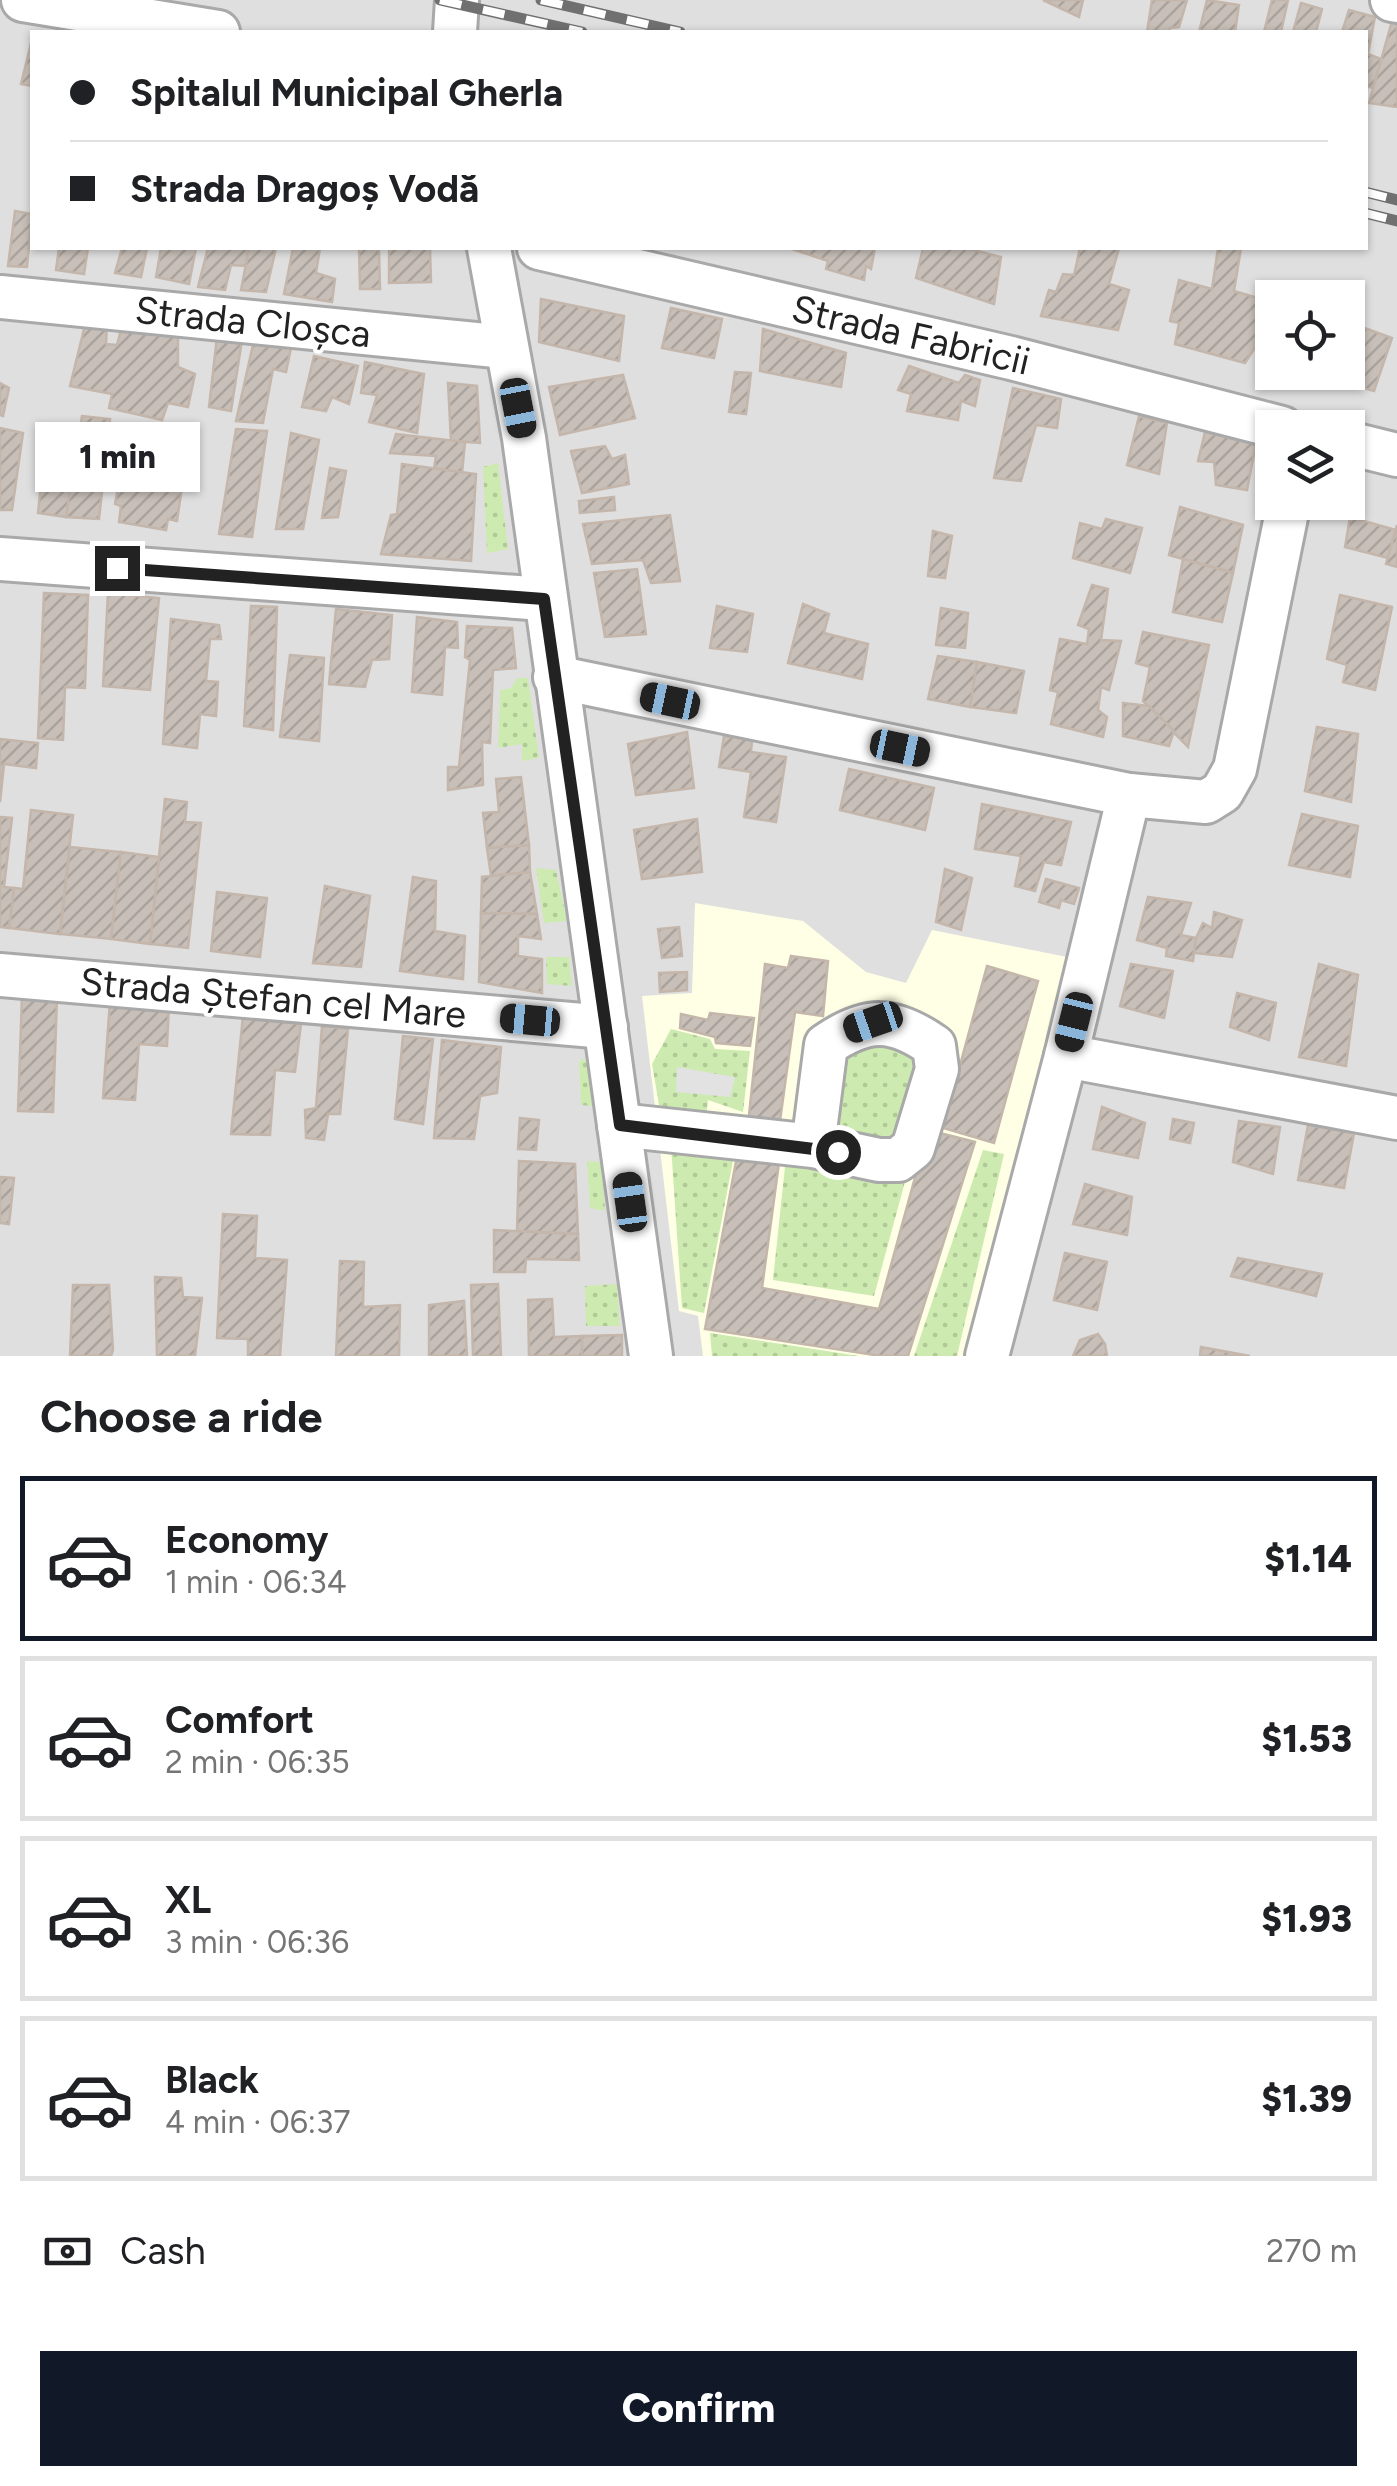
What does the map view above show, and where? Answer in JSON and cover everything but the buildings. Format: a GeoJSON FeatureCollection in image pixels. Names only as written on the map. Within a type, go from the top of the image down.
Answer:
{"type":"FeatureCollection","features":[{"type":"Feature","properties":{"kind":"street"},"geometry":{"type":"LineString","coordinates":[[23,0],[206,30]]}},
{"type":"Feature","properties":{"kind":"street"},"geometry":{"type":"LineString","coordinates":[[455,30],[456,0]]}},
{"type":"Feature","properties":{"kind":"street"},"geometry":{"type":"LineString","coordinates":[[489,250],[524,438],[651,1356]]}},
{"type":"Feature","properties":{"kind":"street","name":"Strada Fabricii"},"geometry":{"type":"LineString","coordinates":[[548,250],[1011,358],[1255,421]]}},
{"type":"Feature","properties":{"kind":"street","name":"Strada Cloșca"},"geometry":{"type":"LineString","coordinates":[[0,297],[506,347]]}},
{"type":"Feature","properties":{"kind":"street"},"geometry":{"type":"LineString","coordinates":[[1365,447],[1397,455]]}},
{"type":"Feature","properties":{"kind":"street"},"geometry":{"type":"LineString","coordinates":[[555,677],[1129,795],[1206,802],[1222,792],[1235,770],[1285,520]]}},
{"type":"Feature","properties":{"kind":"street"},"geometry":{"type":"LineString","coordinates":[[0,559],[544,599]]}},
{"type":"Feature","properties":{"kind":"street"},"geometry":{"type":"LineString","coordinates":[[987,1356],[1129,795]]}},
{"type":"Feature","properties":{"kind":"street","name":"Strada Ștefan cel Mare"},"geometry":{"type":"LineString","coordinates":[[0,975],[606,1027]]}},
{"type":"Feature","properties":{"kind":"street"},"geometry":{"type":"LineString","coordinates":[[1066,1056],[1397,1118]]}},
{"type":"Feature","properties":{"kind":"street"},"geometry":{"type":"LineString","coordinates":[[620,1125],[813,1146]]}},
{"type":"Feature","properties":{"kind":"shaded area"},"geometry":{"type":"Polygon","coordinates":[[[0,0],[1397,0],[1397,1356],[0,1356],[0,0]]]}},
{"type":"Feature","properties":{"kind":"shaded area"},"geometry":{"type":"Polygon","coordinates":[[[695,903],[803,921],[866,972],[906,983],[932,930],[1067,957],[964,1356],[703,1356],[698,1316],[679,1311],[642,996],[692,993],[695,903]]]}},
{"type":"Feature","properties":{"kind":"shaded area"},"geometry":{"type":"Polygon","coordinates":[[[677,1067],[735,1077],[730,1097],[676,1092],[677,1067]]]}},
{"type":"Feature","properties":{"kind":"green space"},"geometry":{"type":"Polygon","coordinates":[[[498,463],[508,549],[487,553],[483,467],[498,463]]]}},
{"type":"Feature","properties":{"kind":"green space"},"geometry":{"type":"Polygon","coordinates":[[[517,678],[528,678],[539,758],[522,761],[522,744],[498,748],[500,690],[511,688],[517,678]]]}},
{"type":"Feature","properties":{"kind":"green space"},"geometry":{"type":"Polygon","coordinates":[[[536,868],[556,870],[567,921],[544,923],[536,868]]]}},
{"type":"Feature","properties":{"kind":"green space"},"geometry":{"type":"Polygon","coordinates":[[[546,957],[569,957],[572,986],[547,984],[546,957]]]}},
{"type":"Feature","properties":{"kind":"green space"},"geometry":{"type":"Polygon","coordinates":[[[671,1029],[710,1039],[715,1049],[750,1051],[743,1112],[708,1100],[706,1118],[660,1111],[652,1064],[671,1029]]]}},
{"type":"Feature","properties":{"kind":"green space"},"geometry":{"type":"Polygon","coordinates":[[[864,1039],[909,1050],[922,1067],[906,1178],[874,1296],[773,1280],[786,1157],[840,1059],[864,1039]]]}},
{"type":"Feature","properties":{"kind":"green space"},"geometry":{"type":"Polygon","coordinates":[[[582,1058],[587,1063],[592,1106],[581,1105],[582,1058]]]}},
{"type":"Feature","properties":{"kind":"green space"},"geometry":{"type":"Polygon","coordinates":[[[671,1146],[733,1161],[704,1313],[682,1308],[671,1146]]]}},
{"type":"Feature","properties":{"kind":"green space"},"geometry":{"type":"Polygon","coordinates":[[[983,1150],[1004,1154],[957,1356],[914,1356],[983,1150]]]}},
{"type":"Feature","properties":{"kind":"green space"},"geometry":{"type":"Polygon","coordinates":[[[587,1161],[601,1162],[605,1211],[590,1208],[587,1161]]]}},
{"type":"Feature","properties":{"kind":"green space"},"geometry":{"type":"Polygon","coordinates":[[[617,1284],[620,1326],[586,1326],[585,1286],[617,1284]]]}},
{"type":"Feature","properties":{"kind":"green space"},"geometry":{"type":"Polygon","coordinates":[[[710,1333],[859,1356],[712,1356],[710,1333]]]}},
{"type":"Feature","properties":{"kind":"railway"},"geometry":{"type":"LineString","coordinates":[[440,0],[573,30]]}},
{"type":"Feature","properties":{"kind":"railway"},"geometry":{"type":"LineString","coordinates":[[541,0],[671,30]]}},
{"type":"Feature","properties":{"kind":"railway"},"geometry":{"type":"LineString","coordinates":[[1368,193],[1397,200]]}},
{"type":"Feature","properties":{"kind":"railway"},"geometry":{"type":"LineString","coordinates":[[1368,214],[1397,221]]}},
{"type":"Feature","properties":{"kind":"route"},"geometry":{"type":"LineString","coordinates":[[117,568],[544,599],[620,1125],[838,1152]]}}]}
